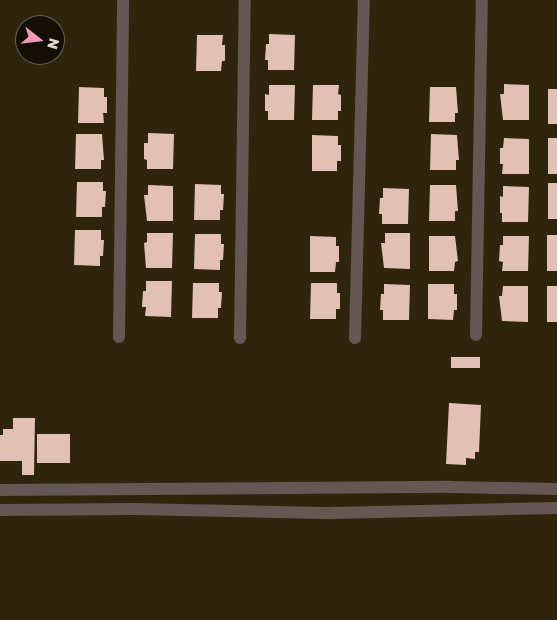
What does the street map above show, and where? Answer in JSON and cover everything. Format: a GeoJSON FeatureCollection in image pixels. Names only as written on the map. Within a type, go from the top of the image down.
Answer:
{"type":"FeatureCollection","features":[{"type":"Feature","properties":{"kind":"street"},"geometry":{"type":"LineString","coordinates":[[119,338],[123,0]]}},
{"type":"Feature","properties":{"kind":"street"},"geometry":{"type":"LineString","coordinates":[[240,338],[245,0]]}},
{"type":"Feature","properties":{"kind":"street"},"geometry":{"type":"LineString","coordinates":[[355,338],[364,0]]}},
{"type":"Feature","properties":{"kind":"street"},"geometry":{"type":"LineString","coordinates":[[476,335],[482,0]]}},
{"type":"Feature","properties":{"kind":"street"},"geometry":{"type":"LineString","coordinates":[[0,490],[450,487],[557,489]]}},
{"type":"Feature","properties":{"kind":"street"},"geometry":{"type":"LineString","coordinates":[[195,488],[195,510]]}},
{"type":"Feature","properties":{"kind":"street"},"geometry":{"type":"LineString","coordinates":[[0,510],[195,510],[333,513],[557,508]]}},
{"type":"Feature","properties":{"kind":"building"},"geometry":{"type":"Polygon","coordinates":[[[269,34],[295,35],[294,70],[268,70],[268,60],[265,60],[266,44],[269,44],[269,34]]]}},
{"type":"Feature","properties":{"kind":"building"},"geometry":{"type":"Polygon","coordinates":[[[197,35],[223,35],[222,45],[225,45],[225,61],[222,61],[221,71],[196,71],[197,35]]]}},
{"type":"Feature","properties":{"kind":"building"},"geometry":{"type":"Polygon","coordinates":[[[504,84],[529,85],[529,120],[503,120],[500,94],[504,94],[504,84]]]}},
{"type":"Feature","properties":{"kind":"building"},"geometry":{"type":"Polygon","coordinates":[[[269,85],[295,85],[294,120],[268,120],[268,111],[265,111],[265,94],[269,95],[269,85]]]}},
{"type":"Feature","properties":{"kind":"building"},"geometry":{"type":"Polygon","coordinates":[[[313,85],[339,85],[338,94],[341,95],[341,111],[338,111],[338,120],[312,120],[313,85]]]}},
{"type":"Feature","properties":{"kind":"building"},"geometry":{"type":"Polygon","coordinates":[[[79,87],[104,88],[104,97],[107,97],[107,113],[103,113],[104,123],[78,123],[79,87]]]}},
{"type":"Feature","properties":{"kind":"building"},"geometry":{"type":"Polygon","coordinates":[[[430,87],[456,87],[458,113],[455,113],[455,122],[429,122],[430,87]]]}},
{"type":"Feature","properties":{"kind":"building"},"geometry":{"type":"Polygon","coordinates":[[[548,89],[557,89],[557,124],[548,124],[548,89]]]}},
{"type":"Feature","properties":{"kind":"building"},"geometry":{"type":"Polygon","coordinates":[[[148,133],[174,134],[173,169],[147,169],[147,160],[144,159],[144,143],[148,143],[148,133]]]}},
{"type":"Feature","properties":{"kind":"building"},"geometry":{"type":"Polygon","coordinates":[[[76,134],[102,134],[104,160],[101,160],[101,169],[75,169],[76,134]]]}},
{"type":"Feature","properties":{"kind":"building"},"geometry":{"type":"Polygon","coordinates":[[[431,134],[457,135],[459,160],[456,160],[456,170],[430,170],[431,134]]]}},
{"type":"Feature","properties":{"kind":"building"},"geometry":{"type":"Polygon","coordinates":[[[312,135],[338,136],[338,145],[341,145],[341,161],[337,161],[337,171],[312,171],[312,135]]]}},
{"type":"Feature","properties":{"kind":"building"},"geometry":{"type":"Polygon","coordinates":[[[504,138],[529,139],[529,174],[502,174],[503,164],[500,164],[500,148],[503,148],[504,138]]]}},
{"type":"Feature","properties":{"kind":"building"},"geometry":{"type":"Polygon","coordinates":[[[548,138],[557,138],[557,174],[548,174],[548,138]]]}},
{"type":"Feature","properties":{"kind":"building"},"geometry":{"type":"Polygon","coordinates":[[[77,182],[103,182],[103,191],[106,191],[105,207],[102,207],[102,217],[76,217],[77,182]]]}},
{"type":"Feature","properties":{"kind":"building"},"geometry":{"type":"Polygon","coordinates":[[[548,183],[557,183],[557,219],[548,219],[548,183]]]}},
{"type":"Feature","properties":{"kind":"building"},"geometry":{"type":"Polygon","coordinates":[[[195,184],[221,185],[221,194],[224,194],[223,210],[220,210],[220,220],[194,220],[195,184]]]}},
{"type":"Feature","properties":{"kind":"building"},"geometry":{"type":"Polygon","coordinates":[[[148,185],[173,186],[173,221],[147,221],[144,195],[148,195],[148,185]]]}},
{"type":"Feature","properties":{"kind":"building"},"geometry":{"type":"Polygon","coordinates":[[[430,185],[456,185],[458,211],[455,211],[455,221],[429,221],[430,185]]]}},
{"type":"Feature","properties":{"kind":"building"},"geometry":{"type":"Polygon","coordinates":[[[503,186],[529,187],[528,222],[502,222],[500,196],[503,197],[503,186]]]}},
{"type":"Feature","properties":{"kind":"building"},"geometry":{"type":"Polygon","coordinates":[[[383,188],[409,189],[408,224],[382,224],[382,214],[379,214],[380,198],[383,198],[383,188]]]}},
{"type":"Feature","properties":{"kind":"building"},"geometry":{"type":"Polygon","coordinates":[[[75,230],[101,230],[101,240],[104,240],[103,256],[100,256],[100,266],[74,265],[75,230]]]}},
{"type":"Feature","properties":{"kind":"building"},"geometry":{"type":"Polygon","coordinates":[[[147,233],[173,233],[172,268],[146,268],[144,243],[147,242],[147,233]]]}},
{"type":"Feature","properties":{"kind":"building"},"geometry":{"type":"Polygon","coordinates":[[[385,233],[410,233],[410,269],[384,268],[381,243],[385,243],[385,233]]]}},
{"type":"Feature","properties":{"kind":"building"},"geometry":{"type":"Polygon","coordinates":[[[195,234],[221,234],[221,244],[224,244],[223,260],[220,260],[220,270],[194,269],[195,234]]]}},
{"type":"Feature","properties":{"kind":"building"},"geometry":{"type":"Polygon","coordinates":[[[547,235],[557,235],[557,271],[547,271],[547,235]]]}},
{"type":"Feature","properties":{"kind":"building"},"geometry":{"type":"Polygon","coordinates":[[[310,236],[336,237],[336,246],[339,246],[339,262],[336,262],[335,272],[310,272],[310,236]]]}},
{"type":"Feature","properties":{"kind":"building"},"geometry":{"type":"Polygon","coordinates":[[[429,236],[455,236],[458,261],[455,262],[454,271],[429,271],[429,236]]]}},
{"type":"Feature","properties":{"kind":"building"},"geometry":{"type":"Polygon","coordinates":[[[503,236],[529,236],[528,271],[502,271],[503,262],[499,261],[500,245],[503,245],[503,236]]]}},
{"type":"Feature","properties":{"kind":"building"},"geometry":{"type":"Polygon","coordinates":[[[146,281],[172,281],[171,317],[145,316],[146,307],[142,307],[143,291],[146,291],[146,281]]]}},
{"type":"Feature","properties":{"kind":"building"},"geometry":{"type":"Polygon","coordinates":[[[193,283],[219,283],[219,292],[222,292],[221,308],[218,308],[218,318],[192,318],[193,283]]]}},
{"type":"Feature","properties":{"kind":"building"},"geometry":{"type":"Polygon","coordinates":[[[311,283],[337,283],[337,293],[340,293],[340,309],[336,309],[336,319],[310,319],[311,283]]]}},
{"type":"Feature","properties":{"kind":"building"},"geometry":{"type":"Polygon","coordinates":[[[384,284],[410,285],[409,320],[383,320],[383,310],[380,310],[381,294],[384,294],[384,284]]]}},
{"type":"Feature","properties":{"kind":"building"},"geometry":{"type":"Polygon","coordinates":[[[428,284],[454,284],[454,294],[457,294],[457,310],[454,310],[453,320],[428,319],[428,284]]]}},
{"type":"Feature","properties":{"kind":"building"},"geometry":{"type":"Polygon","coordinates":[[[503,286],[528,286],[528,322],[502,321],[499,296],[502,296],[503,286]]]}},
{"type":"Feature","properties":{"kind":"building"},"geometry":{"type":"Polygon","coordinates":[[[547,286],[557,286],[557,322],[547,322],[547,286]]]}},
{"type":"Feature","properties":{"kind":"building"},"geometry":{"type":"Polygon","coordinates":[[[451,357],[480,357],[480,368],[451,368],[451,357]]]}},
{"type":"Feature","properties":{"kind":"building"},"geometry":{"type":"Polygon","coordinates":[[[449,403],[481,405],[479,452],[475,452],[475,459],[466,458],[466,465],[446,464],[449,403]]]}},
{"type":"Feature","properties":{"kind":"building"},"geometry":{"type":"Polygon","coordinates":[[[13,418],[35,418],[34,475],[22,475],[22,461],[0,461],[0,435],[3,435],[3,429],[13,429],[13,418]]]}},
{"type":"Feature","properties":{"kind":"building"},"geometry":{"type":"Polygon","coordinates":[[[37,434],[70,434],[70,463],[37,463],[37,434]]]}}]}
